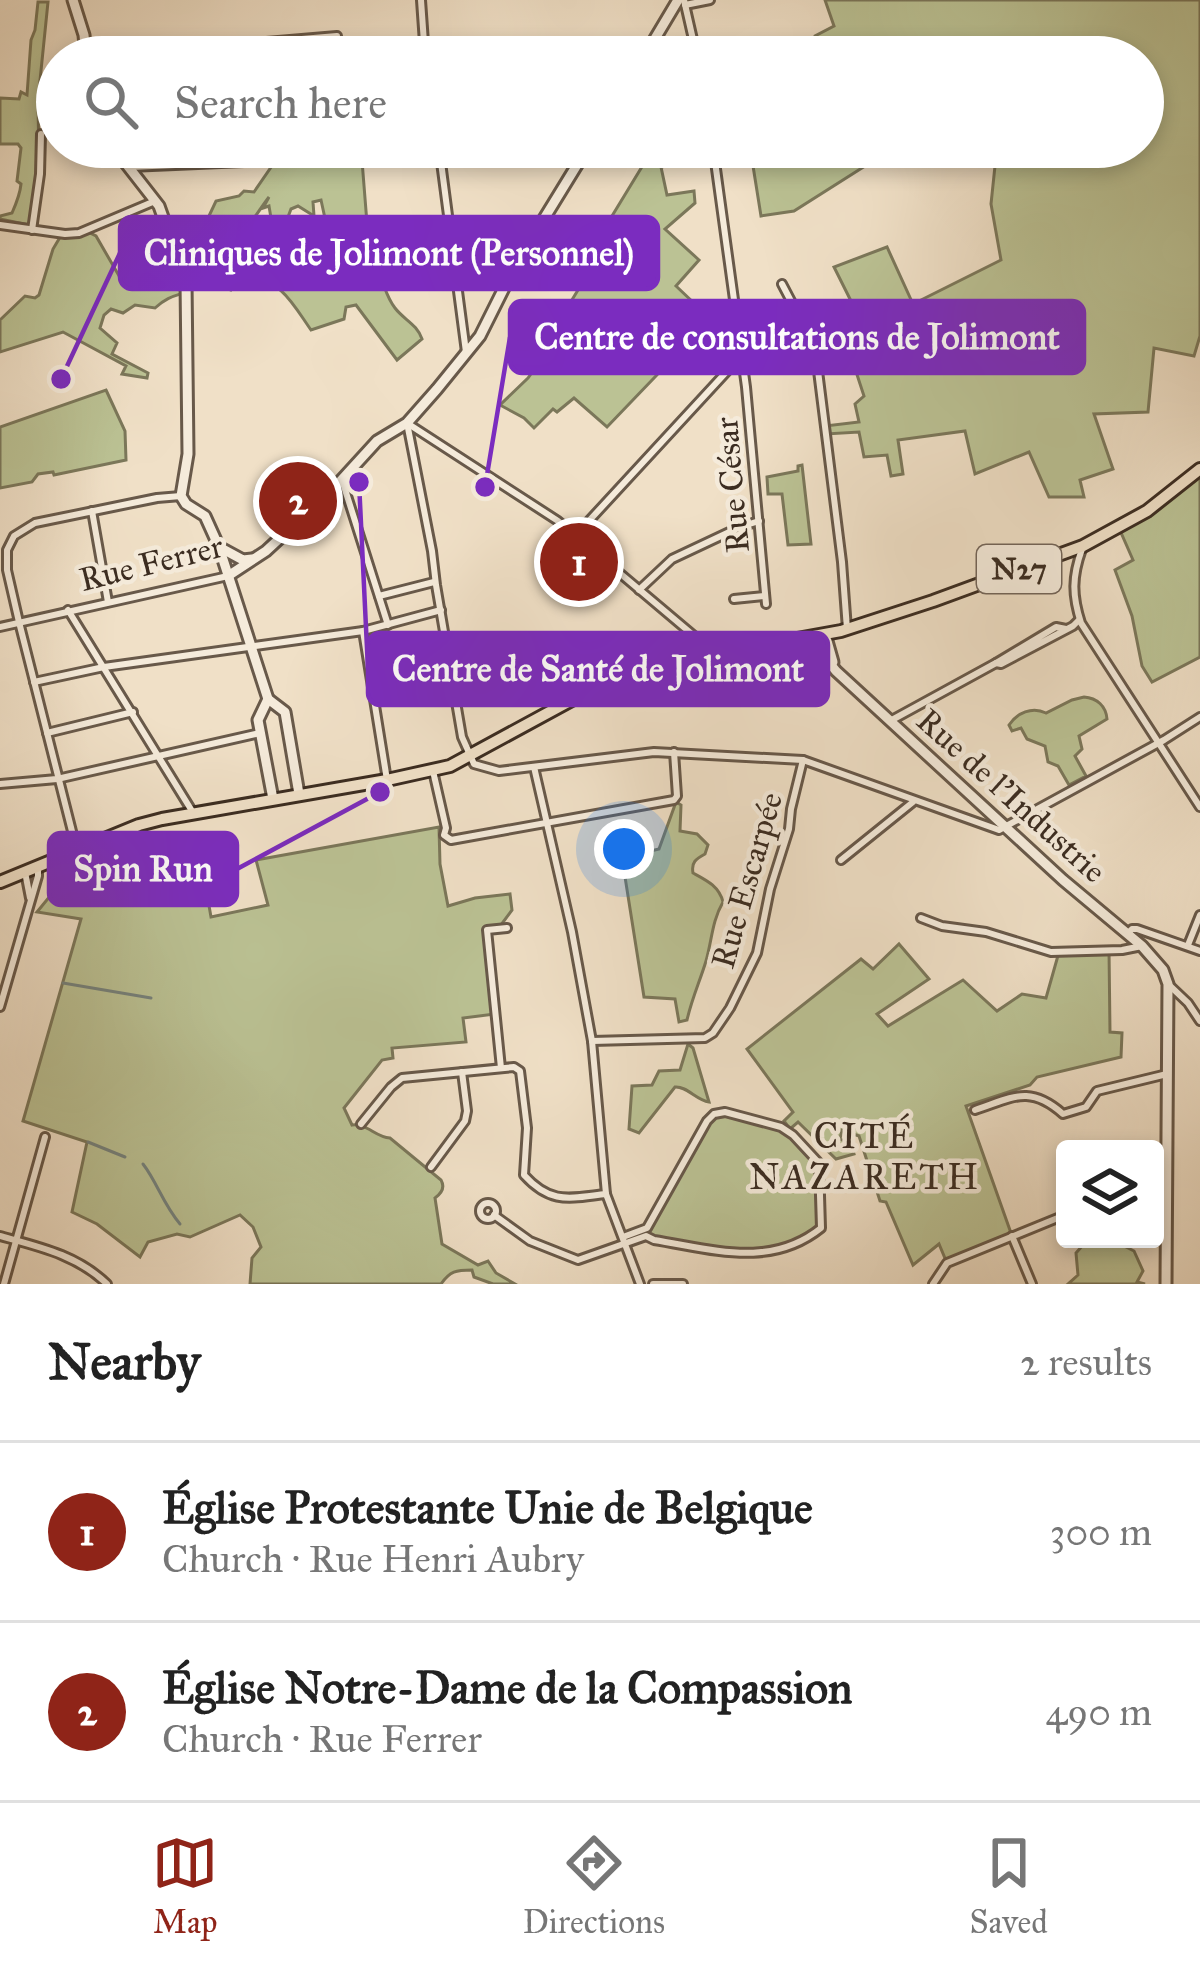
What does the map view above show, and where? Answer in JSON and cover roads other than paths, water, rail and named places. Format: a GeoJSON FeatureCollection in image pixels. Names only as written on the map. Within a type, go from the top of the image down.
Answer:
{"type":"FeatureCollection","features":[{"type":"Feature","properties":{"kind":"main road","name":"N27"},"geometry":{"type":"LineString","coordinates":[[0,882],[139,825],[433,771],[470,757],[626,676],[665,664],[815,637],[933,602],[1083,546],[1147,512],[1200,469]]}},
{"type":"Feature","properties":{"kind":"street"},"geometry":{"type":"LineString","coordinates":[[73,0],[83,36]]}},
{"type":"Feature","properties":{"kind":"street"},"geometry":{"type":"LineString","coordinates":[[422,0],[424,36]]}},
{"type":"Feature","properties":{"kind":"street"},"geometry":{"type":"LineString","coordinates":[[679,1],[710,0]]}},
{"type":"Feature","properties":{"kind":"street"},"geometry":{"type":"LineString","coordinates":[[657,36],[679,1]]}},
{"type":"Feature","properties":{"kind":"street"},"geometry":{"type":"LineString","coordinates":[[679,1],[690,36]]}},
{"type":"Feature","properties":{"kind":"street"},"geometry":{"type":"LineString","coordinates":[[330,36],[337,35]]}},
{"type":"Feature","properties":{"kind":"street"},"geometry":{"type":"LineString","coordinates":[[32,230],[40,168]]}},
{"type":"Feature","properties":{"kind":"street"},"geometry":{"type":"LineString","coordinates":[[130,168],[163,214],[187,289],[188,454],[181,496],[205,516],[219,547],[268,699],[283,709],[299,794]]}},
{"type":"Feature","properties":{"kind":"street"},"geometry":{"type":"LineString","coordinates":[[442,168],[466,354]]}},
{"type":"Feature","properties":{"kind":"street","name":"Rue Ferrer"},"geometry":{"type":"LineString","coordinates":[[0,627],[228,576],[257,558],[377,441],[407,424],[466,354],[575,168]]}},
{"type":"Feature","properties":{"kind":"street","name":"Rue César"},"geometry":{"type":"LineString","coordinates":[[716,168],[742,355],[766,600],[734,599]]}},
{"type":"Feature","properties":{"kind":"street"},"geometry":{"type":"LineString","coordinates":[[0,224],[79,233],[155,201]]}},
{"type":"Feature","properties":{"kind":"street"},"geometry":{"type":"LineString","coordinates":[[782,284],[815,347],[842,562],[844,630],[833,644],[834,667]]}},
{"type":"Feature","properties":{"kind":"street"},"geometry":{"type":"LineString","coordinates":[[575,536],[742,355]]}},
{"type":"Feature","properties":{"kind":"street"},"geometry":{"type":"LineString","coordinates":[[407,424],[530,502],[699,640],[727,652]]}},
{"type":"Feature","properties":{"kind":"street"},"geometry":{"type":"LineString","coordinates":[[407,424],[462,737],[474,764],[490,770],[674,752],[803,760],[997,830],[1200,717]]}},
{"type":"Feature","properties":{"kind":"street"},"geometry":{"type":"LineString","coordinates":[[342,480],[388,625]]}},
{"type":"Feature","properties":{"kind":"street"},"geometry":{"type":"LineString","coordinates":[[76,850],[7,570],[10,542],[27,526],[181,496]]}},
{"type":"Feature","properties":{"kind":"street"},"geometry":{"type":"LineString","coordinates":[[92,511],[108,602]]}},
{"type":"Feature","properties":{"kind":"street"},"geometry":{"type":"LineString","coordinates":[[639,590],[672,559],[759,521]]}},
{"type":"Feature","properties":{"kind":"street"},"geometry":{"type":"LineString","coordinates":[[1083,546],[1072,582],[1075,625],[1200,807]]}},
{"type":"Feature","properties":{"kind":"street"},"geometry":{"type":"LineString","coordinates":[[219,547],[242,560],[257,558]]}},
{"type":"Feature","properties":{"kind":"street"},"geometry":{"type":"LineString","coordinates":[[379,596],[435,582]]}},
{"type":"Feature","properties":{"kind":"street"},"geometry":{"type":"LineString","coordinates":[[68,610],[193,813]]}},
{"type":"Feature","properties":{"kind":"street"},"geometry":{"type":"LineString","coordinates":[[34,682],[104,667],[363,632],[441,610]]}},
{"type":"Feature","properties":{"kind":"street"},"geometry":{"type":"LineString","coordinates":[[890,722],[1055,627],[1075,625]]}},
{"type":"Feature","properties":{"kind":"street"},"geometry":{"type":"LineString","coordinates":[[363,632],[387,781]]}},
{"type":"Feature","properties":{"kind":"street","name":"Rue de l'Industrie"},"geometry":{"type":"LineString","coordinates":[[815,637],[834,667],[890,722],[1142,946],[1163,970],[1168,984]]}},
{"type":"Feature","properties":{"kind":"street"},"geometry":{"type":"LineString","coordinates":[[268,699],[260,712],[260,733],[273,799]]}},
{"type":"Feature","properties":{"kind":"street"},"geometry":{"type":"LineString","coordinates":[[260,712],[283,709]]}},
{"type":"Feature","properties":{"kind":"street"},"geometry":{"type":"LineString","coordinates":[[47,733],[134,712]]}},
{"type":"Feature","properties":{"kind":"street"},"geometry":{"type":"LineString","coordinates":[[0,784],[57,779],[260,733]]}},
{"type":"Feature","properties":{"kind":"street"},"geometry":{"type":"LineString","coordinates":[[433,771],[444,835],[451,840],[674,800],[674,752]]}},
{"type":"Feature","properties":{"kind":"street","name":"Rue Escarpée"},"geometry":{"type":"LineString","coordinates":[[592,1041],[713,1034],[757,953],[803,760]]}},
{"type":"Feature","properties":{"kind":"street"},"geometry":{"type":"LineString","coordinates":[[534,767],[592,1041],[606,1194],[640,1284]]}},
{"type":"Feature","properties":{"kind":"street"},"geometry":{"type":"LineString","coordinates":[[842,860],[915,801]]}},
{"type":"Feature","properties":{"kind":"street"},"geometry":{"type":"LineString","coordinates":[[0,1007],[38,867]]}},
{"type":"Feature","properties":{"kind":"street"},"geometry":{"type":"LineString","coordinates":[[25,872],[30,898]]}},
{"type":"Feature","properties":{"kind":"street"},"geometry":{"type":"LineString","coordinates":[[1188,945],[1200,915]]}},
{"type":"Feature","properties":{"kind":"street"},"geometry":{"type":"LineString","coordinates":[[921,917],[1051,952],[1142,946]]}},
{"type":"Feature","properties":{"kind":"street"},"geometry":{"type":"LineString","coordinates":[[500,1068],[483,931],[507,928]]}},
{"type":"Feature","properties":{"kind":"street"},"geometry":{"type":"LineString","coordinates":[[1128,933],[1137,929],[1200,951]]}},
{"type":"Feature","properties":{"kind":"street"},"geometry":{"type":"LineString","coordinates":[[1168,984],[1200,1021]]}},
{"type":"Feature","properties":{"kind":"street"},"geometry":{"type":"LineString","coordinates":[[1164,1144],[1168,984]]}},
{"type":"Feature","properties":{"kind":"street"},"geometry":{"type":"LineString","coordinates":[[361,1124],[402,1078],[514,1067],[520,1071],[527,1128],[524,1175],[559,1198],[606,1194]]}},
{"type":"Feature","properties":{"kind":"street"},"geometry":{"type":"LineString","coordinates":[[431,1167],[465,1121],[462,1072]]}},
{"type":"Feature","properties":{"kind":"street"},"geometry":{"type":"LineString","coordinates":[[975,1111],[1026,1094],[1063,1114],[1086,1107],[1097,1091],[1168,1074]]}},
{"type":"Feature","properties":{"kind":"street"},"geometry":{"type":"LineString","coordinates":[[494,1215],[530,1241],[578,1260],[645,1233],[712,1114],[709,1102]]}},
{"type":"Feature","properties":{"kind":"street"},"geometry":{"type":"LineString","coordinates":[[645,1233],[653,1240],[753,1255],[768,1253],[821,1228],[820,1170],[814,1156],[781,1127],[725,1112],[712,1114]]}},
{"type":"Feature","properties":{"kind":"street"},"geometry":{"type":"LineString","coordinates":[[4,1284],[45,1137]]}},
{"type":"Feature","properties":{"kind":"street"},"geometry":{"type":"LineString","coordinates":[[933,1284],[947,1263],[1056,1219]]}},
{"type":"Feature","properties":{"kind":"street"},"geometry":{"type":"LineString","coordinates":[[0,1236],[63,1254],[107,1284]]}},
{"type":"Feature","properties":{"kind":"street"},"geometry":{"type":"LineString","coordinates":[[1012,1236],[1032,1284]]}},
{"type":"Feature","properties":{"kind":"street"},"geometry":{"type":"LineString","coordinates":[[1164,1248],[1166,1284]]}},
{"type":"Feature","properties":{"kind":"street"},"geometry":{"type":"LineString","coordinates":[[653,1284],[683,1284]]}},
{"type":"Feature","properties":{"kind":"waterway"},"geometry":{"type":"LineString","coordinates":[[63,983],[151,998]]}},
{"type":"Feature","properties":{"kind":"waterway"},"geometry":{"type":"LineString","coordinates":[[88,1142],[125,1157]]}},
{"type":"Feature","properties":{"kind":"waterway"},"geometry":{"type":"LineString","coordinates":[[143,1164],[180,1224]]}},
{"type":"Feature","properties":{"kind":"place","name":"Cliniques de Jolimont (Personnel)"},"geometry":{"type":"Point","coordinates":[61,379]}},
{"type":"Feature","properties":{"kind":"place","name":"Centre de Santé de Jolimont"},"geometry":{"type":"Point","coordinates":[359,482]}},
{"type":"Feature","properties":{"kind":"place","name":"Centre de consultations de Jolimont"},"geometry":{"type":"Point","coordinates":[485,487]}},
{"type":"Feature","properties":{"kind":"place","name":"Église Notre-Dame de la Compassion"},"geometry":{"type":"Point","coordinates":[298,501]}},
{"type":"Feature","properties":{"kind":"place","name":"Église Protestante Unie de Belgique"},"geometry":{"type":"Point","coordinates":[579,562]}},
{"type":"Feature","properties":{"kind":"place","name":"Spin Run"},"geometry":{"type":"Point","coordinates":[380,792]}},
{"type":"Feature","properties":{"kind":"district","name":"CITÉ NAZARETH"},"geometry":{"type":"Point","coordinates":[865,1156]}}]}
